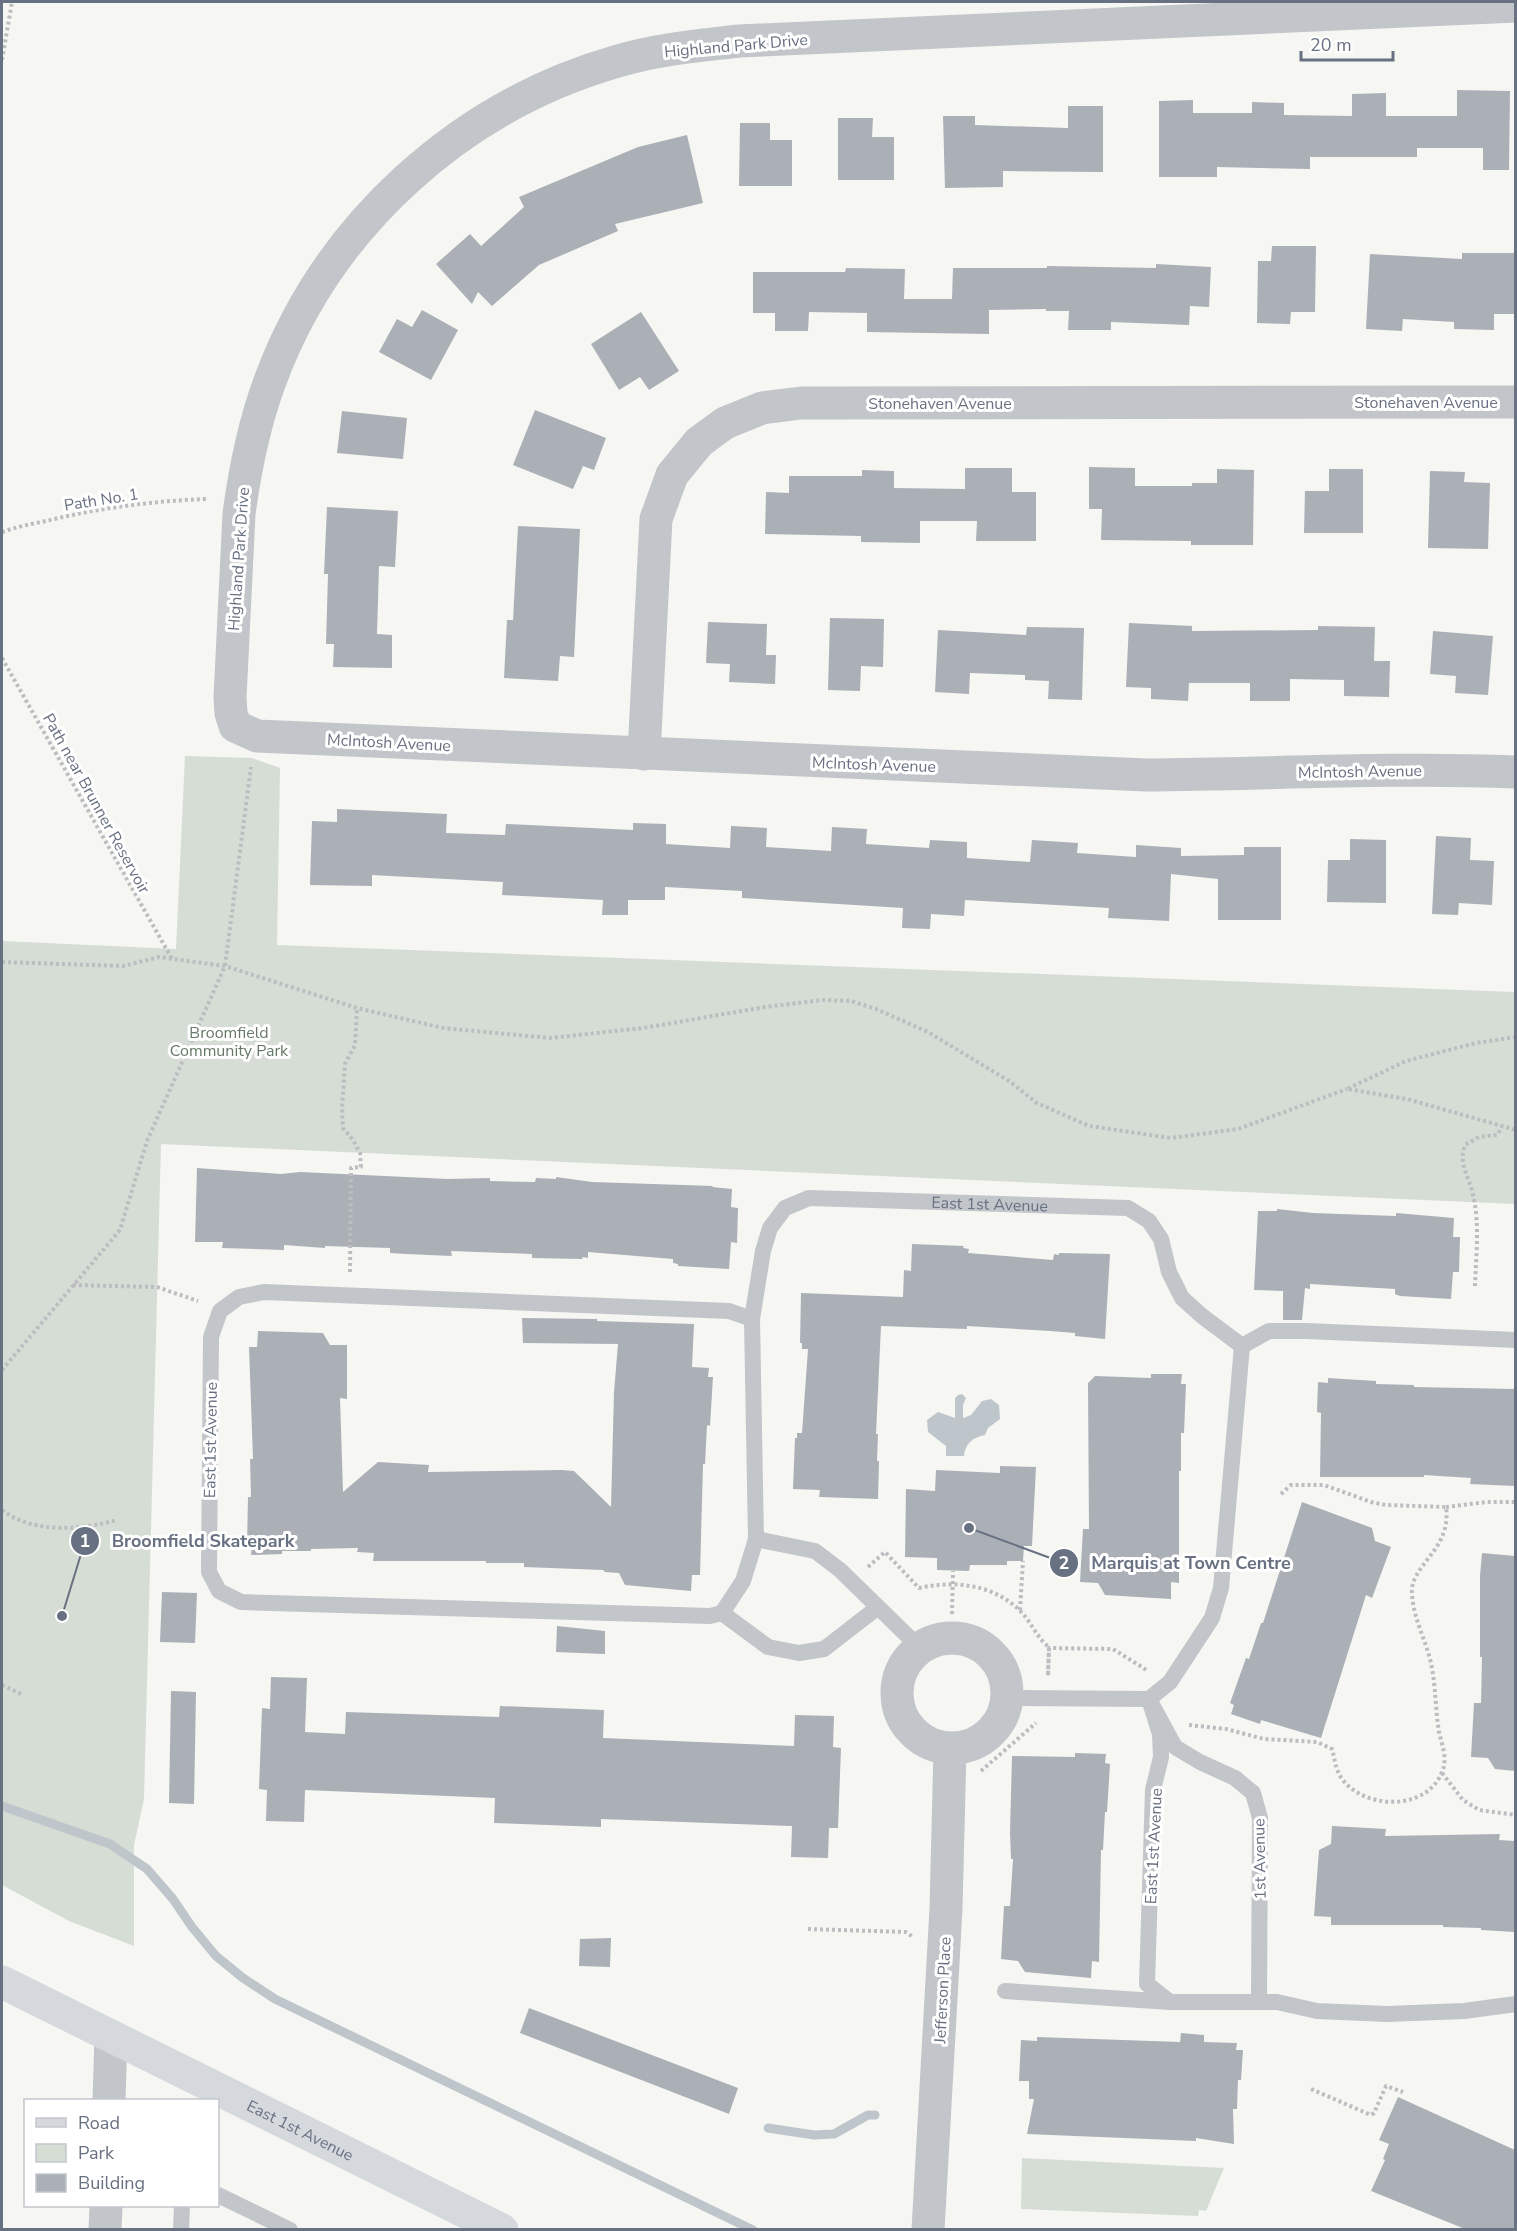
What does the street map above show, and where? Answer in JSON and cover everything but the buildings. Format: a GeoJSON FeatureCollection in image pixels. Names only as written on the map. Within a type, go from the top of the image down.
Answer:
{"type":"FeatureCollection","features":[{"type":"Feature","properties":{"kind":"street","name":"Highland Park Drive"},"geometry":{"type":"LineString","coordinates":[[235,726],[230,698],[239,513],[253,433],[270,381],[290,334],[310,297],[337,257],[377,208],[422,165],[496,112],[539,90],[619,60],[669,49],[739,41],[1515,6]]}},
{"type":"Feature","properties":{"kind":"street","name":"Stonehaven Avenue"},"geometry":{"type":"LineString","coordinates":[[644,754],[656,519],[672,475],[699,442],[725,423],[762,408],[801,403],[1515,402]]}},
{"type":"Feature","properties":{"kind":"street","name":"McIntosh Avenue"},"geometry":{"type":"LineString","coordinates":[[235,726],[256,736],[1146,775],[1372,770],[1515,772]]}},
{"type":"Feature","properties":{"kind":"street"},"geometry":{"type":"LineString","coordinates":[[953,1638],[970,1641],[986,1650],[998,1663],[1005,1679],[1007,1698],[1002,1715],[992,1731],[977,1742],[950,1749],[924,1740],[910,1729],[901,1713],[897,1696],[899,1678],[907,1662],[920,1648],[936,1641],[953,1638]]}},
{"type":"Feature","properties":{"kind":"street","name":"Jefferson Place"},"geometry":{"type":"LineString","coordinates":[[928,2229],[946,1909],[950,1749]]}},
{"type":"Feature","properties":{"kind":"street","name":"East 1st Avenue"},"geometry":{"type":"LineString","coordinates":[[2,1982],[502,2229]]}},
{"type":"Feature","properties":{"kind":"street"},"geometry":{"type":"LineString","coordinates":[[109,2099],[111,2037]]}},
{"type":"Feature","properties":{"kind":"street"},"geometry":{"type":"LineString","coordinates":[[105,2229],[106,2207]]}},
{"type":"Feature","properties":{"kind":"lane","name":"East 1st Avenue"},"geometry":{"type":"LineString","coordinates":[[220,1311],[211,1337],[209,1572],[219,1591],[241,1602],[710,1616],[722,1613],[742,1581],[756,1539],[752,1319],[763,1251],[770,1228],[785,1208],[809,1198],[1128,1208],[1149,1221],[1161,1239],[1169,1272],[1182,1298],[1242,1346]]}},
{"type":"Feature","properties":{"kind":"lane"},"geometry":{"type":"LineString","coordinates":[[220,1311],[239,1297],[264,1292],[729,1311],[752,1319]]}},
{"type":"Feature","properties":{"kind":"lane"},"geometry":{"type":"LineString","coordinates":[[1007,1698],[1149,1699],[1170,1682],[1212,1618],[1221,1588],[1242,1346],[1269,1331],[1515,1340]]}},
{"type":"Feature","properties":{"kind":"lane"},"geometry":{"type":"LineString","coordinates":[[756,1539],[815,1551],[853,1582],[920,1648]]}},
{"type":"Feature","properties":{"kind":"lane"},"geometry":{"type":"LineString","coordinates":[[722,1613],[768,1647],[799,1653],[824,1648],[877,1608]]}},
{"type":"Feature","properties":{"kind":"lane","name":"East 1st Avenue"},"geometry":{"type":"LineString","coordinates":[[1149,1699],[1160,1734],[1161,1757],[1154,1790],[1147,1984],[1170,2002]]}},
{"type":"Feature","properties":{"kind":"lane","name":"1st Avenue"},"geometry":{"type":"LineString","coordinates":[[1149,1699],[1175,1747],[1200,1762],[1235,1778],[1254,1792],[1260,1818],[1260,2002]]}},
{"type":"Feature","properties":{"kind":"lane"},"geometry":{"type":"LineString","coordinates":[[1005,1991],[1170,2002],[1277,2002],[1317,2011],[1387,2014],[1464,2011],[1515,2004]]}},
{"type":"Feature","properties":{"kind":"lane"},"geometry":{"type":"LineString","coordinates":[[219,2195],[290,2229]]}},
{"type":"Feature","properties":{"kind":"lane"},"geometry":{"type":"LineString","coordinates":[[181,2229],[182,2207]]}},
{"type":"Feature","properties":{"kind":"path"},"geometry":{"type":"LineString","coordinates":[[2,60],[12,2]]}},
{"type":"Feature","properties":{"kind":"path","name":"Path No. 1"},"geometry":{"type":"LineString","coordinates":[[2,532],[65,516],[115,507],[206,499]]}},
{"type":"Feature","properties":{"kind":"path","name":"Path near Brunner Reservoir"},"geometry":{"type":"LineString","coordinates":[[2,658],[172,959]]}},
{"type":"Feature","properties":{"kind":"path"},"geometry":{"type":"LineString","coordinates":[[2,1370],[120,1230],[147,1141],[225,966],[252,758]]}},
{"type":"Feature","properties":{"kind":"path"},"geometry":{"type":"LineString","coordinates":[[2,962],[123,966],[159,957],[180,958],[225,966],[357,1008],[443,1028],[550,1038],[643,1028],[765,1007],[824,1000],[851,1001],[876,1009],[928,1032],[1009,1082],[1037,1103],[1089,1126],[1172,1138],[1238,1129],[1347,1089],[1406,1061],[1476,1043],[1515,1037]]}},
{"type":"Feature","properties":{"kind":"path"},"geometry":{"type":"LineString","coordinates":[[350,1296],[351,1168],[361,1167],[360,1153],[343,1128],[342,1109],[345,1064],[355,1045],[357,1008]]}},
{"type":"Feature","properties":{"kind":"path"},"geometry":{"type":"LineString","coordinates":[[1347,1089],[1407,1099],[1515,1130]]}},
{"type":"Feature","properties":{"kind":"path"},"geometry":{"type":"LineString","coordinates":[[1475,1286],[1476,1214],[1462,1155],[1466,1145],[1479,1137],[1497,1135],[1502,1127]]}},
{"type":"Feature","properties":{"kind":"path"},"geometry":{"type":"LineString","coordinates":[[73,1285],[158,1287],[192,1298],[220,1311]]}},
{"type":"Feature","properties":{"kind":"path"},"geometry":{"type":"LineString","coordinates":[[1280,1495],[1291,1485],[1324,1485],[1379,1503],[1405,1506],[1446,1507],[1515,1502]]}},
{"type":"Feature","properties":{"kind":"path"},"geometry":{"type":"LineString","coordinates":[[1181,1722],[1191,1726],[1226,1729],[1264,1739],[1326,1744],[1332,1749],[1335,1766],[1343,1780],[1354,1790],[1372,1800],[1390,1802],[1410,1800],[1427,1791],[1442,1773],[1444,1750],[1439,1732],[1432,1670],[1415,1614],[1411,1588],[1424,1564],[1442,1539],[1447,1516],[1446,1507]]}},
{"type":"Feature","properties":{"kind":"path"},"geometry":{"type":"LineString","coordinates":[[2,1510],[8,1515],[32,1524],[55,1528],[77,1528],[117,1520]]}},
{"type":"Feature","properties":{"kind":"path"},"geometry":{"type":"LineString","coordinates":[[853,1582],[885,1552],[919,1588],[940,1584],[979,1587],[1020,1611],[1044,1644],[1049,1647],[1048,1657],[1047,1676],[1049,1648],[1113,1649],[1149,1672]]}},
{"type":"Feature","properties":{"kind":"path"},"geometry":{"type":"LineString","coordinates":[[1020,1611],[1023,1562]]}},
{"type":"Feature","properties":{"kind":"path"},"geometry":{"type":"LineString","coordinates":[[952,1614],[953,1571]]}},
{"type":"Feature","properties":{"kind":"path"},"geometry":{"type":"LineString","coordinates":[[2,1686],[23,1695]]}},
{"type":"Feature","properties":{"kind":"path"},"geometry":{"type":"LineString","coordinates":[[1442,1773],[1463,1800],[1479,1810],[1515,1815]]}},
{"type":"Feature","properties":{"kind":"path"},"geometry":{"type":"LineString","coordinates":[[808,1929],[906,1932],[918,1940]]}},
{"type":"Feature","properties":{"kind":"path"},"geometry":{"type":"LineString","coordinates":[[1311,2089],[1371,2115],[1386,2086],[1403,2092]]}},
{"type":"Feature","properties":{"kind":"green space","name":"Broomfield Community Park"},"geometry":{"type":"Polygon","coordinates":[[[185,756],[252,758],[280,768],[277,945],[1515,992],[1515,1204],[161,1144],[144,1799],[134,1845],[134,1946],[69,1921],[2,1885],[2,941],[176,949],[185,756]]]}},
{"type":"Feature","properties":{"kind":"green space"},"geometry":{"type":"Polygon","coordinates":[[[1022,2158],[1224,2168],[1206,2211],[1199,2210],[1198,2216],[1021,2209],[1022,2158]]]}},
{"type":"Feature","properties":{"kind":"shaded area"},"geometry":{"type":"Polygon","coordinates":[[[962,1394],[966,1398],[963,1405],[963,1418],[971,1415],[982,1401],[991,1399],[999,1405],[1000,1419],[988,1428],[985,1435],[970,1442],[964,1456],[946,1456],[946,1446],[928,1432],[927,1420],[938,1412],[955,1418],[955,1398],[962,1394]]]}},
{"type":"Feature","properties":{"kind":"waterway"},"geometry":{"type":"LineString","coordinates":[[2,1806],[110,1844],[147,1869],[216,1956],[243,1978],[275,1999],[753,2230]]}},
{"type":"Feature","properties":{"kind":"waterway"},"geometry":{"type":"LineString","coordinates":[[768,2128],[814,2135],[834,2134],[868,2115],[875,2115]]}},
{"type":"Feature","properties":{"kind":"place","name":"Marquis at Town Centre"},"geometry":{"type":"Point","coordinates":[969,1528]}},
{"type":"Feature","properties":{"kind":"place","name":"Broomfield Skatepark"},"geometry":{"type":"Point","coordinates":[62,1616]}}]}
